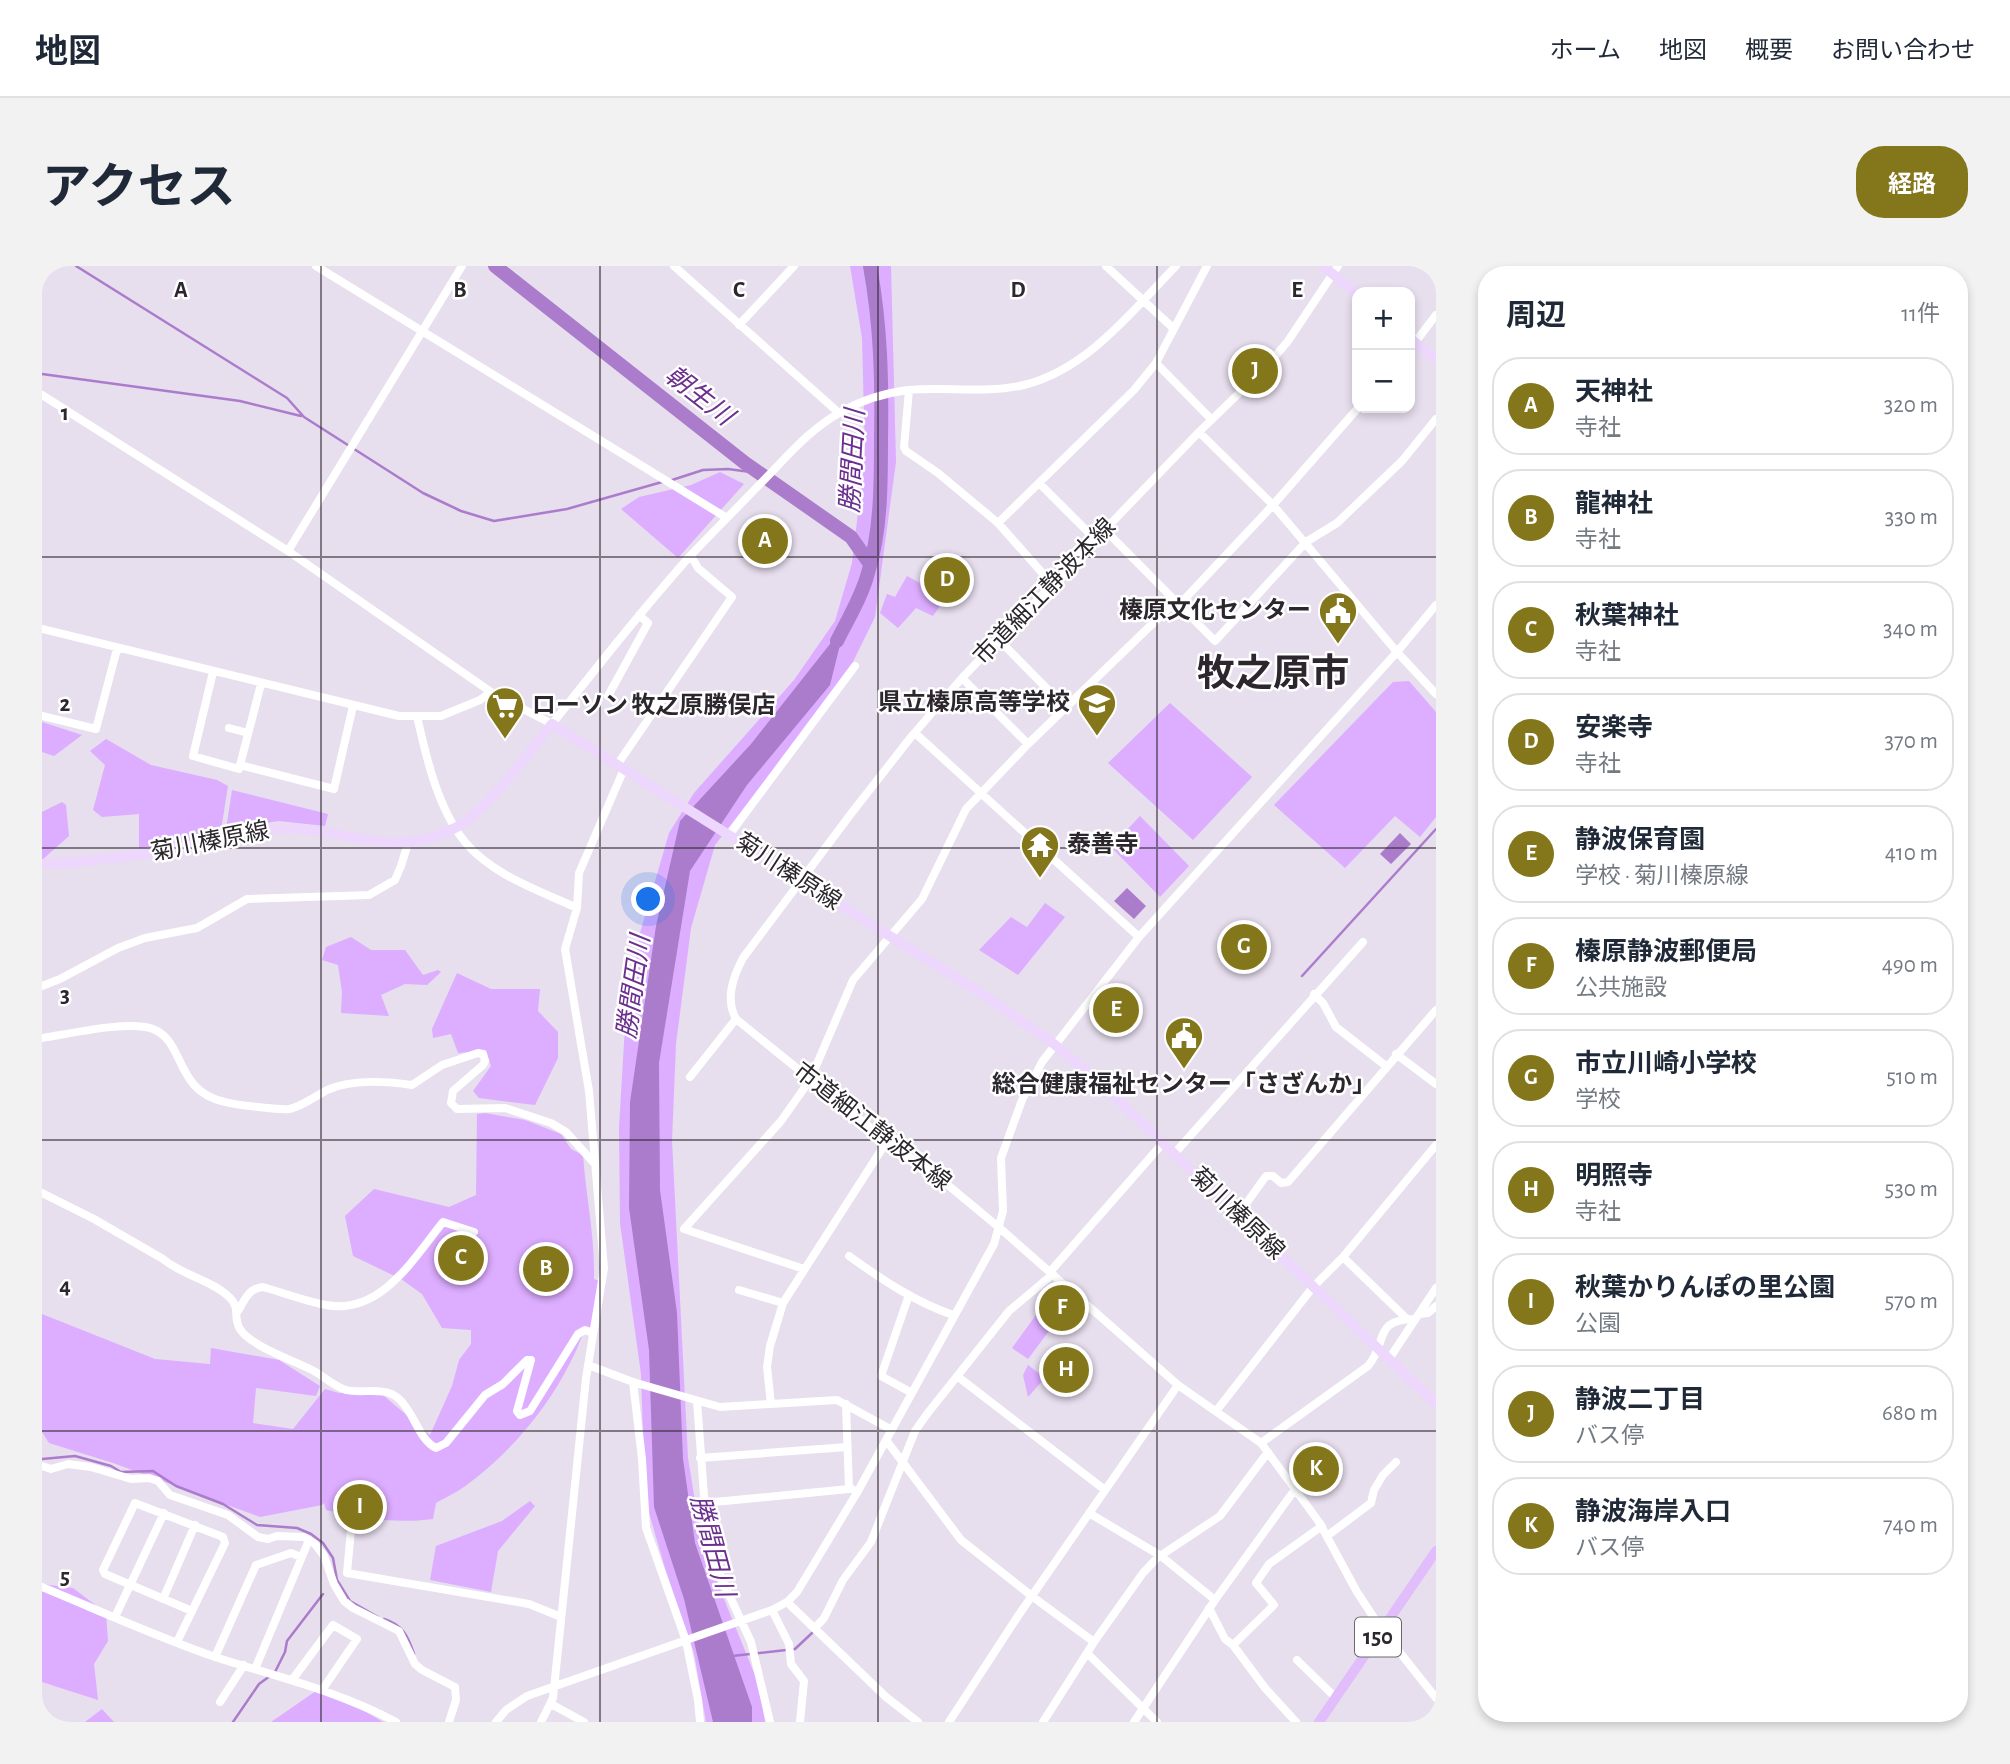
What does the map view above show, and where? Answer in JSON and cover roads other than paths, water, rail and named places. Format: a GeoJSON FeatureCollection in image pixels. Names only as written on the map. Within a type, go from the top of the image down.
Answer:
{"type":"FeatureCollection","features":[{"type":"Feature","properties":{"kind":"highway","name":"150"},"geometry":{"type":"LineString","coordinates":[[1319,1722],[1436,1551]]}},
{"type":"Feature","properties":{"kind":"main road"},"geometry":{"type":"LineString","coordinates":[[1322,266],[1336,270],[1352,288]]}},
{"type":"Feature","properties":{"kind":"main road"},"geometry":{"type":"LineString","coordinates":[[1415,345],[1436,360]]}},
{"type":"Feature","properties":{"kind":"main road","name":"菊川榛原線"},"geometry":{"type":"LineString","coordinates":[[42,864],[139,856],[274,830],[298,828],[384,843],[408,843],[429,839],[456,828],[478,811],[552,724],[987,997],[1054,1044],[1097,1080],[1436,1404]]}},
{"type":"Feature","properties":{"kind":"street"},"geometry":{"type":"LineString","coordinates":[[316,266],[727,518]]}},
{"type":"Feature","properties":{"kind":"street"},"geometry":{"type":"LineString","coordinates":[[288,551],[462,266]]}},
{"type":"Feature","properties":{"kind":"street"},"geometry":{"type":"LineString","coordinates":[[674,266],[738,325],[842,411]]}},
{"type":"Feature","properties":{"kind":"street"},"geometry":{"type":"LineString","coordinates":[[738,325],[794,266]]}},
{"type":"Feature","properties":{"kind":"street"},"geometry":{"type":"LineString","coordinates":[[1106,266],[1173,328]]}},
{"type":"Feature","properties":{"kind":"street"},"geometry":{"type":"LineString","coordinates":[[42,394],[288,551],[491,692],[552,724],[639,615],[691,556],[816,428],[842,411],[870,399],[905,391],[1000,388],[1049,376],[1074,364],[1094,349],[1177,266]]}},
{"type":"Feature","properties":{"kind":"street"},"geometry":{"type":"LineString","coordinates":[[998,523],[1134,390],[1156,363],[1207,266]]}},
{"type":"Feature","properties":{"kind":"street","name":"市道細江静波本線"},"geometry":{"type":"LineString","coordinates":[[1336,270],[1281,349],[962,678],[915,733],[800,881],[736,970],[730,1004],[736,1019],[1000,1228],[1178,1385],[1261,1443],[1322,1526],[1357,1592],[1382,1630],[1436,1698]]}},
{"type":"Feature","properties":{"kind":"street"},"geometry":{"type":"LineString","coordinates":[[1415,340],[1436,315]]}},
{"type":"Feature","properties":{"kind":"street"},"geometry":{"type":"LineString","coordinates":[[1156,363],[1211,419]]}},
{"type":"Feature","properties":{"kind":"street"},"geometry":{"type":"LineString","coordinates":[[905,391],[906,451],[938,473],[998,523],[1052,584]]}},
{"type":"Feature","properties":{"kind":"street"},"geometry":{"type":"LineString","coordinates":[[804,1269],[684,1229],[781,1121],[810,1080],[853,980],[912,914],[922,899],[966,809],[1028,744],[1177,604],[1273,505],[1355,413]]}},
{"type":"Feature","properties":{"kind":"street"},"geometry":{"type":"LineString","coordinates":[[1105,530],[1215,641],[1306,542],[1337,523],[1402,461],[1436,419]]}},
{"type":"Feature","properties":{"kind":"street"},"geometry":{"type":"LineString","coordinates":[[1199,432],[1273,505],[1397,652],[1435,690]]}},
{"type":"Feature","properties":{"kind":"street"},"geometry":{"type":"LineString","coordinates":[[1040,484],[1096,540]]}},
{"type":"Feature","properties":{"kind":"street"},"geometry":{"type":"LineString","coordinates":[[541,1722],[551,1704],[588,1366],[604,1268],[589,1091],[565,949],[577,908],[579,873],[620,767],[732,597],[698,568],[691,556]]}},
{"type":"Feature","properties":{"kind":"street"},"geometry":{"type":"LineString","coordinates":[[496,1722],[506,1710],[527,1696],[772,1610],[787,1602],[804,1583],[853,1490],[892,1430],[994,1244],[1003,1211],[1001,1158],[1022,1100],[1042,1062],[1139,937],[1397,652],[1436,605]]}},
{"type":"Feature","properties":{"kind":"street"},"geometry":{"type":"LineString","coordinates":[[608,696],[648,622],[639,615]]}},
{"type":"Feature","properties":{"kind":"street"},"geometry":{"type":"LineString","coordinates":[[42,629],[399,716],[441,716],[480,700],[491,692]]}},
{"type":"Feature","properties":{"kind":"street"},"geometry":{"type":"LineString","coordinates":[[999,640],[1066,708]]}},
{"type":"Feature","properties":{"kind":"street"},"geometry":{"type":"LineString","coordinates":[[42,716],[96,729],[117,649]]}},
{"type":"Feature","properties":{"kind":"street"},"geometry":{"type":"LineString","coordinates":[[729,835],[855,666]]}},
{"type":"Feature","properties":{"kind":"street"},"geometry":{"type":"LineString","coordinates":[[214,672],[193,756],[239,769],[261,684]]}},
{"type":"Feature","properties":{"kind":"street"},"geometry":{"type":"LineString","coordinates":[[962,678],[1028,744]]}},
{"type":"Feature","properties":{"kind":"street"},"geometry":{"type":"LineString","coordinates":[[240,765],[334,789],[353,706]]}},
{"type":"Feature","properties":{"kind":"street"},"geometry":{"type":"LineString","coordinates":[[417,716],[429,766],[442,801],[466,843],[492,866],[577,908]]}},
{"type":"Feature","properties":{"kind":"street"},"geometry":{"type":"LineString","coordinates":[[229,728],[248,733]]}},
{"type":"Feature","properties":{"kind":"street"},"geometry":{"type":"LineString","coordinates":[[915,733],[1139,937]]}},
{"type":"Feature","properties":{"kind":"street"},"geometry":{"type":"LineString","coordinates":[[42,986],[118,948],[145,938],[197,928],[247,899],[369,895],[395,880],[408,843]]}},
{"type":"Feature","properties":{"kind":"street"},"geometry":{"type":"LineString","coordinates":[[1174,1154],[1363,942]]}},
{"type":"Feature","properties":{"kind":"street"},"geometry":{"type":"LineString","coordinates":[[1314,994],[1323,1003],[1336,1027],[1386,1066]]}},
{"type":"Feature","properties":{"kind":"street"},"geometry":{"type":"LineString","coordinates":[[1238,1215],[1266,1176],[1273,1176],[1281,1184],[1288,1182],[1436,1010]]}},
{"type":"Feature","properties":{"kind":"street"},"geometry":{"type":"LineString","coordinates":[[690,1077],[736,1019]]}},
{"type":"Feature","properties":{"kind":"street"},"geometry":{"type":"LineString","coordinates":[[42,1038],[123,1027],[153,1029],[166,1037],[182,1068],[193,1084],[205,1094],[225,1102],[291,1109],[331,1089],[349,1084],[388,1081],[412,1084],[442,1065],[478,1053],[483,1054],[483,1065],[453,1091],[450,1103],[457,1109],[505,1108],[551,1123],[566,1132],[594,1163]]}},
{"type":"Feature","properties":{"kind":"street"},"geometry":{"type":"LineString","coordinates":[[1396,1054],[1436,1084]]}},
{"type":"Feature","properties":{"kind":"street"},"geometry":{"type":"LineString","coordinates":[[771,1404],[767,1367],[770,1346],[783,1303],[887,1141]]}},
{"type":"Feature","properties":{"kind":"street"},"geometry":{"type":"LineString","coordinates":[[815,1628],[824,1618],[843,1580],[871,1542],[915,1431],[1009,1311],[1051,1273],[1163,1143]]}},
{"type":"Feature","properties":{"kind":"street"},"geometry":{"type":"LineString","coordinates":[[1217,1410],[1313,1287],[1343,1257],[1436,1145]]}},
{"type":"Feature","properties":{"kind":"street"},"geometry":{"type":"LineString","coordinates":[[42,1193],[94,1219],[172,1267],[227,1294],[237,1307],[241,1332],[252,1341],[314,1371],[345,1390],[381,1392],[397,1396],[430,1445],[436,1448],[446,1443],[485,1395],[503,1384],[527,1360],[531,1360],[517,1411],[520,1415],[530,1411],[578,1334],[585,1330],[593,1333]]}},
{"type":"Feature","properties":{"kind":"street"},"geometry":{"type":"LineString","coordinates":[[237,1311],[248,1293],[263,1287],[327,1306],[361,1303],[377,1296],[391,1284],[443,1222],[474,1232]]}},
{"type":"Feature","properties":{"kind":"street"},"geometry":{"type":"LineString","coordinates":[[849,1256],[929,1306],[953,1315]]}},
{"type":"Feature","properties":{"kind":"street"},"geometry":{"type":"LineString","coordinates":[[1343,1257],[1414,1317]]}},
{"type":"Feature","properties":{"kind":"street"},"geometry":{"type":"LineString","coordinates":[[1389,1359],[1414,1317],[1436,1288]]}},
{"type":"Feature","properties":{"kind":"street"},"geometry":{"type":"LineString","coordinates":[[739,1290],[783,1303]]}},
{"type":"Feature","properties":{"kind":"street"},"geometry":{"type":"LineString","coordinates":[[909,1294],[881,1376],[912,1393]]}},
{"type":"Feature","properties":{"kind":"street"},"geometry":{"type":"LineString","coordinates":[[1261,1443],[1368,1366],[1387,1326],[1428,1313],[1436,1306]]}},
{"type":"Feature","properties":{"kind":"street"},"geometry":{"type":"LineString","coordinates":[[588,1366],[720,1407],[837,1400],[892,1430]]}},
{"type":"Feature","properties":{"kind":"street"},"geometry":{"type":"LineString","coordinates":[[957,1376],[1105,1490]]}},
{"type":"Feature","properties":{"kind":"street"},"geometry":{"type":"LineString","coordinates":[[633,1382],[642,1459],[646,1528],[686,1641],[700,1722]]}},
{"type":"Feature","properties":{"kind":"street"},"geometry":{"type":"LineString","coordinates":[[948,1722],[1178,1385]]}},
{"type":"Feature","properties":{"kind":"street"},"geometry":{"type":"LineString","coordinates":[[695,1401],[708,1549],[753,1648],[770,1722]]}},
{"type":"Feature","properties":{"kind":"street"},"geometry":{"type":"LineString","coordinates":[[846,1404],[847,1447],[853,1490]]}},
{"type":"Feature","properties":{"kind":"street"},"geometry":{"type":"LineString","coordinates":[[886,1440],[961,1540],[1094,1642]]}},
{"type":"Feature","properties":{"kind":"street"},"geometry":{"type":"LineString","coordinates":[[700,1458],[847,1447]]}},
{"type":"Feature","properties":{"kind":"street"},"geometry":{"type":"LineString","coordinates":[[1043,1722],[1094,1642],[1143,1573],[1161,1556],[1220,1516],[1268,1452]]}},
{"type":"Feature","properties":{"kind":"street"},"geometry":{"type":"LineString","coordinates":[[1327,1536],[1371,1503],[1374,1490],[1383,1475],[1396,1462]]}},
{"type":"Feature","properties":{"kind":"street"},"geometry":{"type":"LineString","coordinates":[[42,1466],[51,1469],[68,1464],[91,1467],[131,1479],[149,1478],[158,1481],[170,1495],[228,1515],[258,1537],[268,1539],[289,1535],[309,1540],[324,1556],[334,1584],[344,1601],[399,1631],[415,1664],[455,1687],[456,1700],[449,1722]]}},
{"type":"Feature","properties":{"kind":"street"},"geometry":{"type":"LineString","coordinates":[[1134,1722],[1209,1608],[1296,1488]]}},
{"type":"Feature","properties":{"kind":"street"},"geometry":{"type":"LineString","coordinates":[[704,1503],[853,1490]]}},
{"type":"Feature","properties":{"kind":"street"},"geometry":{"type":"LineString","coordinates":[[177,1642],[225,1543],[223,1537],[135,1503],[103,1570],[105,1574],[192,1611]]}},
{"type":"Feature","properties":{"kind":"street"},"geometry":{"type":"LineString","coordinates":[[115,1617],[164,1513]]}},
{"type":"Feature","properties":{"kind":"street"},"geometry":{"type":"LineString","coordinates":[[1089,1513],[1161,1556],[1215,1600]]}},
{"type":"Feature","properties":{"kind":"street"},"geometry":{"type":"LineString","coordinates":[[163,1599],[195,1525]]}},
{"type":"Feature","properties":{"kind":"street"},"geometry":{"type":"LineString","coordinates":[[1233,1645],[1274,1605],[1256,1583],[1269,1564],[1322,1526]]}},
{"type":"Feature","properties":{"kind":"street"},"geometry":{"type":"LineString","coordinates":[[351,1530],[348,1573],[529,1604],[561,1617]]}},
{"type":"Feature","properties":{"kind":"street"},"geometry":{"type":"LineString","coordinates":[[256,1669],[309,1540]]}},
{"type":"Feature","properties":{"kind":"street"},"geometry":{"type":"LineString","coordinates":[[215,1657],[256,1565],[291,1553],[302,1557]]}},
{"type":"Feature","properties":{"kind":"street"},"geometry":{"type":"LineString","coordinates":[[42,1587],[215,1657],[369,1707],[396,1722]]}},
{"type":"Feature","properties":{"kind":"street"},"geometry":{"type":"LineString","coordinates":[[787,1602],[886,1697],[918,1722]]}},
{"type":"Feature","properties":{"kind":"street"},"geometry":{"type":"LineString","coordinates":[[1209,1608],[1225,1639],[1233,1645],[1265,1688],[1296,1722]]}},
{"type":"Feature","properties":{"kind":"street"},"geometry":{"type":"LineString","coordinates":[[772,1610],[789,1644],[791,1664],[804,1681],[800,1722]]}},
{"type":"Feature","properties":{"kind":"street"},"geometry":{"type":"LineString","coordinates":[[292,1680],[333,1625],[357,1639],[322,1690]]}},
{"type":"Feature","properties":{"kind":"street"},"geometry":{"type":"LineString","coordinates":[[1088,1654],[1157,1722]]}},
{"type":"Feature","properties":{"kind":"street"},"geometry":{"type":"LineString","coordinates":[[1297,1660],[1336,1698]]}},
{"type":"Feature","properties":{"kind":"street"},"geometry":{"type":"LineString","coordinates":[[220,1702],[244,1665]]}},
{"type":"Feature","properties":{"kind":"street"},"geometry":{"type":"LineString","coordinates":[[551,1704],[584,1722]]}},
{"type":"Feature","properties":{"kind":"waterway"},"geometry":{"type":"LineString","coordinates":[[76,266],[287,398],[304,417],[423,493],[461,511],[494,521],[567,509],[662,482]]}},
{"type":"Feature","properties":{"kind":"waterway","name":"朝生川"},"geometry":{"type":"LineString","coordinates":[[495,266],[745,463],[851,537],[870,564]]}},
{"type":"Feature","properties":{"kind":"waterway","name":"勝間田川"},"geometry":{"type":"LineString","coordinates":[[837,641],[865,582],[876,541],[879,507],[881,375],[879,332],[870,266]]}},
{"type":"Feature","properties":{"kind":"waterway"},"geometry":{"type":"LineString","coordinates":[[42,374],[240,401],[301,416]]}},
{"type":"Feature","properties":{"kind":"waterway"},"geometry":{"type":"LineString","coordinates":[[669,481],[703,470],[728,469],[758,473]]}},
{"type":"Feature","properties":{"kind":"waterway"},"geometry":{"type":"LineString","coordinates":[[1302,976],[1436,829]]}},
{"type":"Feature","properties":{"kind":"waterway"},"geometry":{"type":"LineString","coordinates":[[42,1459],[75,1456],[111,1466],[121,1472],[153,1471],[176,1486],[223,1504],[257,1525],[297,1528],[311,1534],[323,1543],[333,1558],[337,1580],[350,1601],[378,1617]]}},
{"type":"Feature","properties":{"kind":"waterway"},"geometry":{"type":"LineString","coordinates":[[275,1672],[285,1652],[287,1641],[323,1594]]}},
{"type":"Feature","properties":{"kind":"waterway"},"geometry":{"type":"LineString","coordinates":[[384,1619],[396,1624],[404,1632],[414,1654]]}},
{"type":"Feature","properties":{"kind":"waterway"},"geometry":{"type":"LineString","coordinates":[[732,1656],[795,1649],[812,1633]]}},
{"type":"Feature","properties":{"kind":"waterway"},"geometry":{"type":"LineString","coordinates":[[233,1722],[259,1684],[270,1676]]}},
{"type":"Feature","properties":{"kind":"place","name":"静波二丁目"},"geometry":{"type":"Point","coordinates":[1255,371]}},
{"type":"Feature","properties":{"kind":"place","name":"天神社"},"geometry":{"type":"Point","coordinates":[765,541]}},
{"type":"Feature","properties":{"kind":"place","name":"安楽寺"},"geometry":{"type":"Point","coordinates":[947,580]}},
{"type":"Feature","properties":{"kind":"place","name":"榛原文化センター"},"geometry":{"type":"Point","coordinates":[1338,645]}},
{"type":"Feature","properties":{"kind":"place","name":"県立榛原高等学校"},"geometry":{"type":"Point","coordinates":[1097,737]}},
{"type":"Feature","properties":{"kind":"place","name":"ローソン 牧之原勝俣店"},"geometry":{"type":"Point","coordinates":[505,740]}},
{"type":"Feature","properties":{"kind":"place","name":"泰善寺"},"geometry":{"type":"Point","coordinates":[1040,879]}},
{"type":"Feature","properties":{"kind":"place","name":"市立川崎小学校"},"geometry":{"type":"Point","coordinates":[1244,947]}},
{"type":"Feature","properties":{"kind":"place","name":"静波保育園"},"geometry":{"type":"Point","coordinates":[1116,1010]}},
{"type":"Feature","properties":{"kind":"place","name":"総合健康福祉センター「さざんか」"},"geometry":{"type":"Point","coordinates":[1184,1070]}},
{"type":"Feature","properties":{"kind":"place","name":"秋葉神社"},"geometry":{"type":"Point","coordinates":[461,1258]}},
{"type":"Feature","properties":{"kind":"place","name":"龍神社"},"geometry":{"type":"Point","coordinates":[546,1269]}},
{"type":"Feature","properties":{"kind":"place","name":"榛原静波郵便局"},"geometry":{"type":"Point","coordinates":[1062,1308]}},
{"type":"Feature","properties":{"kind":"place","name":"明照寺"},"geometry":{"type":"Point","coordinates":[1066,1370]}},
{"type":"Feature","properties":{"kind":"place","name":"静波海岸入口"},"geometry":{"type":"Point","coordinates":[1316,1469]}},
{"type":"Feature","properties":{"kind":"place","name":"秋葉かりんぽの里公園"},"geometry":{"type":"Point","coordinates":[360,1507]}},
{"type":"Feature","properties":{"kind":"district","name":"牧之原市"},"geometry":{"type":"Point","coordinates":[1273,675]}}]}
